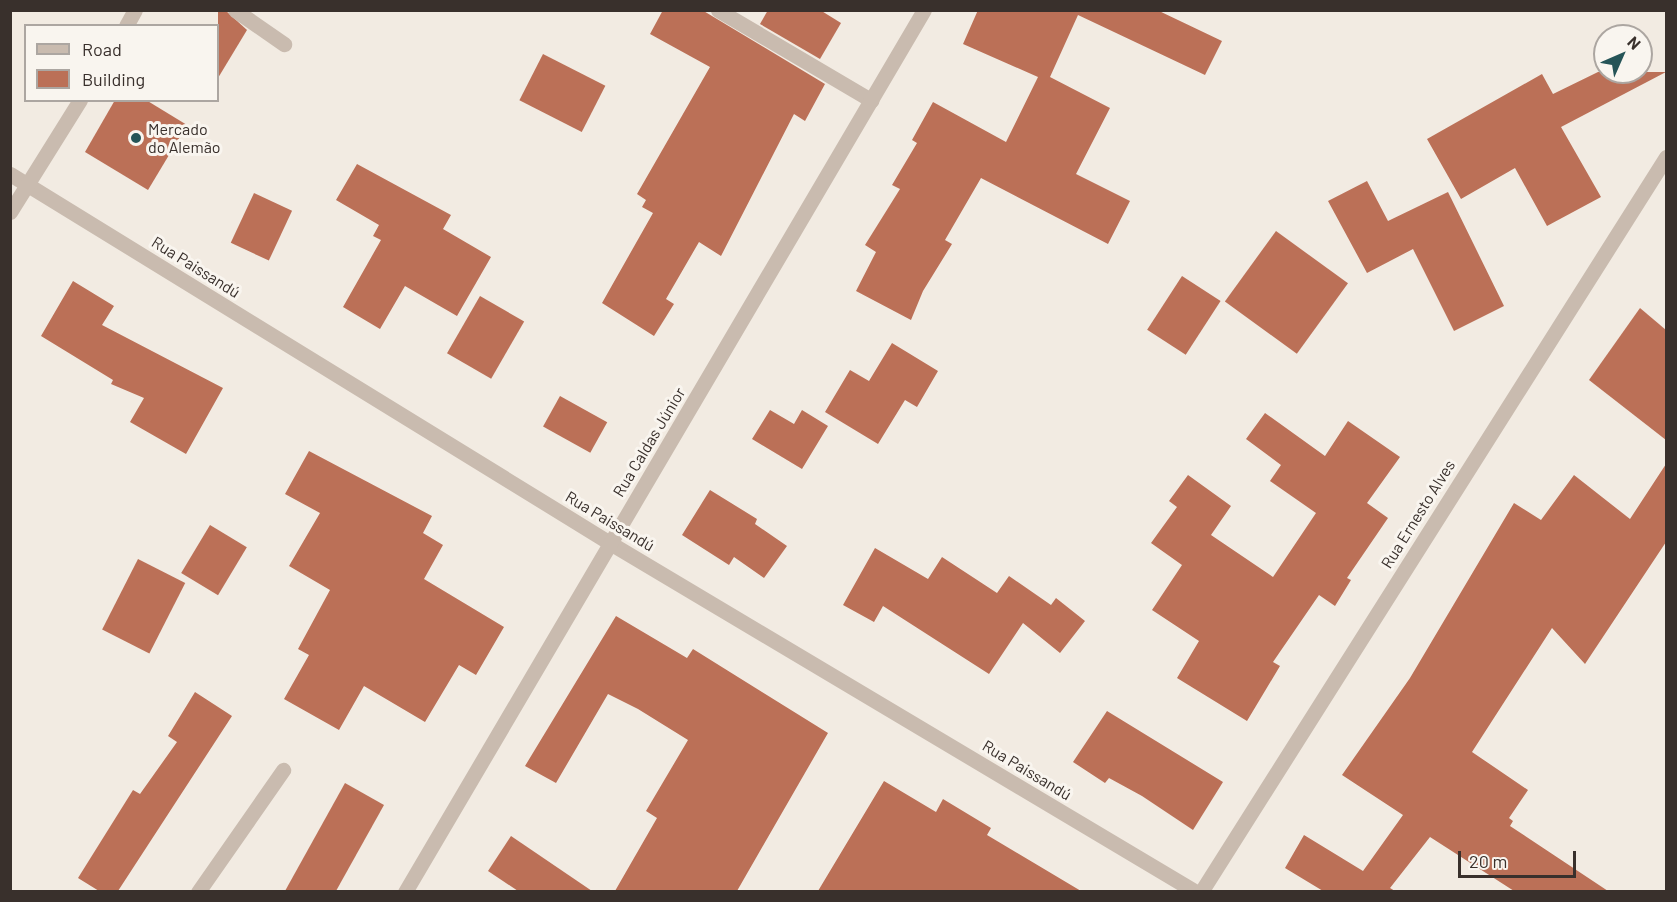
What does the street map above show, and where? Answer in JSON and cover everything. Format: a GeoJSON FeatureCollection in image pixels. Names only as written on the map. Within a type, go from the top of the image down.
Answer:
{"type":"FeatureCollection","features":[{"type":"Feature","properties":{"kind":"street"},"geometry":{"type":"LineString","coordinates":[[127,24],[135,10]]}},
{"type":"Feature","properties":{"kind":"street"},"geometry":{"type":"LineString","coordinates":[[235,10],[284,44]]}},
{"type":"Feature","properties":{"kind":"street"},"geometry":{"type":"LineString","coordinates":[[718,10],[871,100]]}},
{"type":"Feature","properties":{"kind":"street","name":"Rua Caldas Júnior"},"geometry":{"type":"LineString","coordinates":[[405,891],[924,10]]}},
{"type":"Feature","properties":{"kind":"street"},"geometry":{"type":"LineString","coordinates":[[10,212],[79,102]]}},
{"type":"Feature","properties":{"kind":"street","name":"Rua Ernesto Alves"},"geometry":{"type":"LineString","coordinates":[[1201,891],[1666,157]]}},
{"type":"Feature","properties":{"kind":"street","name":"Rua Paissandú"},"geometry":{"type":"LineString","coordinates":[[10,174],[610,543],[1196,891]]}},
{"type":"Feature","properties":{"kind":"street"},"geometry":{"type":"LineString","coordinates":[[198,891],[283,770]]}},
{"type":"Feature","properties":{"kind":"building"},"geometry":{"type":"Polygon","coordinates":[[[218,10],[225,10],[247,30],[219,76],[219,24],[218,10]]]}},
{"type":"Feature","properties":{"kind":"building"},"geometry":{"type":"Polygon","coordinates":[[[663,10],[702,10],[825,84],[805,121],[794,114],[721,256],[699,242],[666,299],[674,304],[654,336],[602,303],[653,213],[642,207],[646,200],[637,194],[710,67],[650,34],[663,10]]]}},
{"type":"Feature","properties":{"kind":"building"},"geometry":{"type":"Polygon","coordinates":[[[768,10],[820,10],[841,23],[820,59],[760,24],[768,10]]]}},
{"type":"Feature","properties":{"kind":"building"},"geometry":{"type":"Polygon","coordinates":[[[978,10],[1157,10],[1222,41],[1205,75],[1078,15],[1050,77],[1110,108],[1076,174],[1130,201],[1108,244],[981,178],[945,240],[952,244],[923,291],[911,320],[856,291],[876,252],[865,245],[900,189],[892,185],[917,143],[912,140],[933,102],[1006,142],[1038,77],[963,44],[978,10]]]}},
{"type":"Feature","properties":{"kind":"building"},"geometry":{"type":"Polygon","coordinates":[[[543,54],[605,86],[582,132],[519,100],[543,54]]]}},
{"type":"Feature","properties":{"kind":"building"},"geometry":{"type":"Polygon","coordinates":[[[1653,72],[1666,72],[1653,79],[1653,72]]]}},
{"type":"Feature","properties":{"kind":"building"},"geometry":{"type":"Polygon","coordinates":[[[1542,74],[1553,94],[1593,74],[1593,84],[1643,84],[1561,127],[1601,197],[1547,226],[1515,168],[1461,199],[1427,139],[1542,74]]]}},
{"type":"Feature","properties":{"kind":"building","name":"Mercado do Alemão"},"geometry":{"type":"Polygon","coordinates":[[[114,102],[149,102],[187,125],[148,190],[85,152],[114,102]]]}},
{"type":"Feature","properties":{"kind":"building"},"geometry":{"type":"Polygon","coordinates":[[[357,164],[451,215],[443,229],[491,257],[457,316],[405,286],[380,329],[343,307],[381,240],[373,236],[379,225],[336,200],[357,164]]]}},
{"type":"Feature","properties":{"kind":"building"},"geometry":{"type":"Polygon","coordinates":[[[1367,181],[1388,221],[1448,192],[1504,306],[1454,331],[1413,249],[1367,273],[1328,201],[1367,181]]]}},
{"type":"Feature","properties":{"kind":"building"},"geometry":{"type":"Polygon","coordinates":[[[254,193],[292,211],[269,261],[231,243],[254,193]]]}},
{"type":"Feature","properties":{"kind":"building"},"geometry":{"type":"Polygon","coordinates":[[[1276,231],[1348,283],[1297,354],[1225,301],[1276,231]]]}},
{"type":"Feature","properties":{"kind":"building"},"geometry":{"type":"Polygon","coordinates":[[[1182,276],[1221,301],[1186,355],[1147,330],[1182,276]]]}},
{"type":"Feature","properties":{"kind":"building"},"geometry":{"type":"Polygon","coordinates":[[[73,281],[114,306],[102,325],[223,388],[186,454],[130,422],[144,398],[111,384],[113,380],[41,336],[73,281]]]}},
{"type":"Feature","properties":{"kind":"building"},"geometry":{"type":"Polygon","coordinates":[[[480,296],[524,322],[491,379],[447,353],[480,296]]]}},
{"type":"Feature","properties":{"kind":"building"},"geometry":{"type":"Polygon","coordinates":[[[1640,308],[1666,330],[1666,440],[1589,380],[1640,308]]]}},
{"type":"Feature","properties":{"kind":"building"},"geometry":{"type":"Polygon","coordinates":[[[892,343],[938,371],[917,407],[905,400],[878,444],[825,412],[850,370],[869,381],[892,343]]]}},
{"type":"Feature","properties":{"kind":"building"},"geometry":{"type":"Polygon","coordinates":[[[560,396],[607,422],[590,453],[543,427],[560,396]]]}},
{"type":"Feature","properties":{"kind":"building"},"geometry":{"type":"Polygon","coordinates":[[[770,410],[794,424],[802,410],[828,426],[802,469],[752,439],[770,410]]]}},
{"type":"Feature","properties":{"kind":"building"},"geometry":{"type":"Polygon","coordinates":[[[1265,413],[1325,456],[1348,421],[1400,457],[1367,503],[1388,518],[1347,578],[1351,580],[1335,606],[1319,595],[1273,662],[1280,666],[1247,721],[1177,678],[1199,641],[1152,610],[1182,565],[1151,543],[1177,507],[1169,501],[1188,475],[1231,506],[1211,535],[1273,577],[1316,513],[1270,481],[1281,465],[1246,439],[1265,413]]]}},
{"type":"Feature","properties":{"kind":"building"},"geometry":{"type":"Polygon","coordinates":[[[309,451],[432,516],[423,533],[443,545],[424,579],[504,627],[476,675],[459,665],[425,722],[364,686],[339,730],[284,699],[309,655],[298,649],[330,590],[289,566],[320,513],[285,494],[309,451]]]}},
{"type":"Feature","properties":{"kind":"building"},"geometry":{"type":"Polygon","coordinates":[[[1666,464],[1666,542],[1585,664],[1552,628],[1472,752],[1528,790],[1509,818],[1513,821],[1510,826],[1608,891],[1514,891],[1430,837],[1390,888],[1395,891],[1323,891],[1285,868],[1304,835],[1363,871],[1403,815],[1342,775],[1410,678],[1514,503],[1541,520],[1574,475],[1630,519],[1666,464]]]}},
{"type":"Feature","properties":{"kind":"building"},"geometry":{"type":"Polygon","coordinates":[[[710,490],[757,519],[755,524],[787,546],[764,578],[734,557],[729,565],[682,535],[710,490]]]}},
{"type":"Feature","properties":{"kind":"building"},"geometry":{"type":"Polygon","coordinates":[[[210,525],[247,547],[218,595],[181,573],[210,525]]]}},
{"type":"Feature","properties":{"kind":"building"},"geometry":{"type":"Polygon","coordinates":[[[875,548],[928,579],[942,557],[997,593],[1009,576],[1051,605],[1056,598],[1085,621],[1060,653],[1023,623],[989,674],[883,606],[874,622],[843,605],[875,548]]]}},
{"type":"Feature","properties":{"kind":"building"},"geometry":{"type":"Polygon","coordinates":[[[138,559],[185,583],[149,653],[102,629],[138,559]]]}},
{"type":"Feature","properties":{"kind":"building"},"geometry":{"type":"Polygon","coordinates":[[[616,616],[687,658],[693,649],[828,733],[737,891],[615,891],[657,818],[646,811],[688,740],[638,709],[608,694],[556,783],[525,766],[616,616]]]}},
{"type":"Feature","properties":{"kind":"building"},"geometry":{"type":"Polygon","coordinates":[[[195,692],[232,716],[118,891],[99,891],[78,878],[133,790],[140,794],[177,742],[168,736],[195,692]]]}},
{"type":"Feature","properties":{"kind":"building"},"geometry":{"type":"Polygon","coordinates":[[[1107,711],[1223,782],[1193,830],[1142,796],[1109,778],[1105,783],[1073,762],[1107,711]]]}},
{"type":"Feature","properties":{"kind":"building"},"geometry":{"type":"Polygon","coordinates":[[[884,781],[936,812],[943,799],[991,828],[987,835],[1081,891],[818,891],[884,781]]]}},
{"type":"Feature","properties":{"kind":"building"},"geometry":{"type":"Polygon","coordinates":[[[345,783],[384,805],[336,891],[285,891],[345,783]]]}},
{"type":"Feature","properties":{"kind":"building"},"geometry":{"type":"Polygon","coordinates":[[[511,836],[592,891],[518,891],[488,871],[511,836]]]}},
{"type":"Feature","properties":{"kind":"place","name":"Mercado do Alemão"},"geometry":{"type":"Point","coordinates":[136,138]}}]}
